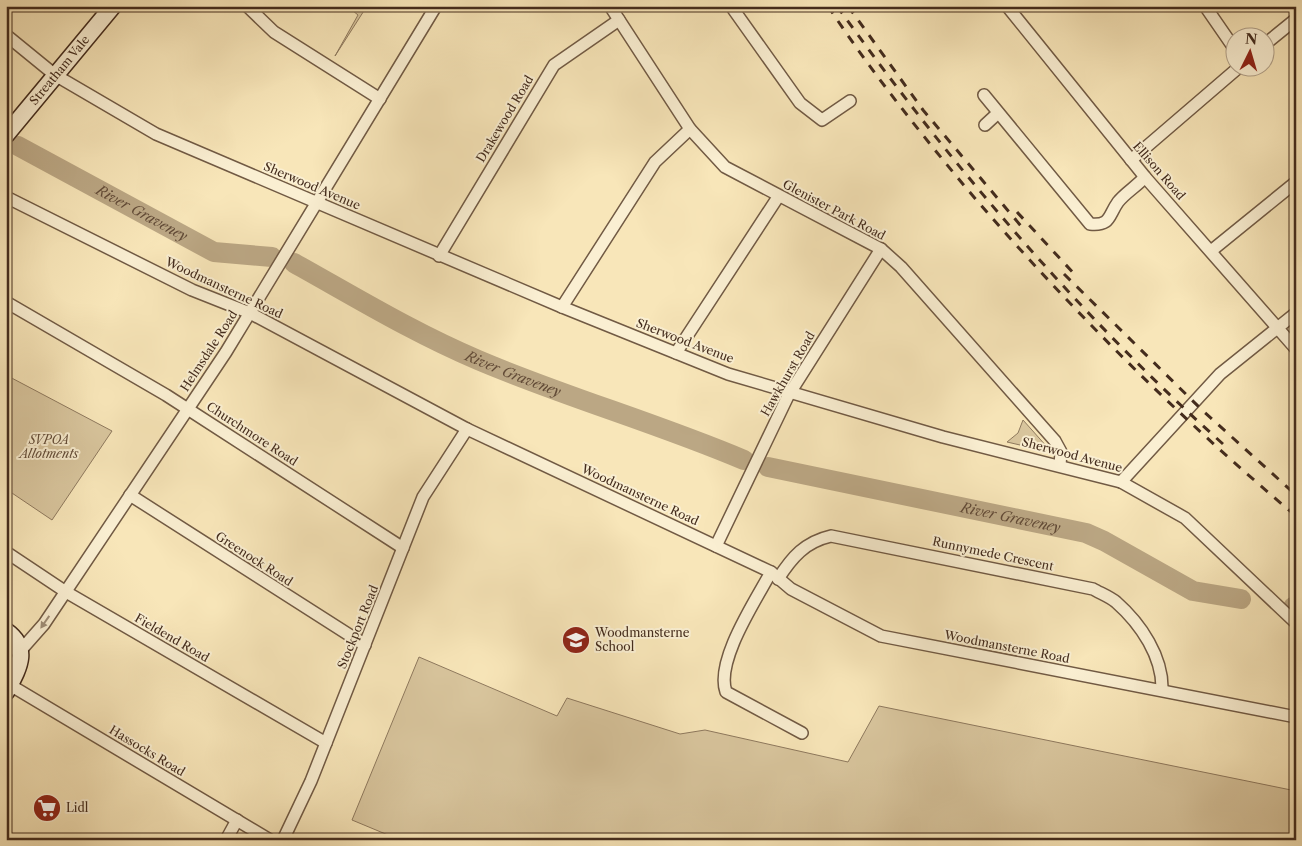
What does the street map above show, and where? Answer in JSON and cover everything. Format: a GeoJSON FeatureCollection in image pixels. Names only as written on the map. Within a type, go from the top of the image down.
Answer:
{"type":"FeatureCollection","features":[{"type":"Feature","properties":{"kind":"main road","name":"Streatham Vale"},"geometry":{"type":"LineString","coordinates":[[6,135],[113,6]]}},
{"type":"Feature","properties":{"kind":"main road"},"geometry":{"type":"LineString","coordinates":[[6,631],[18,641],[21,650],[20,659],[8,688]]}},
{"type":"Feature","properties":{"kind":"street"},"geometry":{"type":"LineString","coordinates":[[247,6],[274,32],[380,99]]}},
{"type":"Feature","properties":{"kind":"street","name":"Helmsdale Road"},"geometry":{"type":"LineString","coordinates":[[21,650],[33,638],[66,592],[250,313],[436,6]]}},
{"type":"Feature","properties":{"kind":"street","name":"Glenister Park Road"},"geometry":{"type":"LineString","coordinates":[[610,6],[690,129],[725,167],[778,197],[880,249],[901,267],[1055,441],[1062,452],[1060,466]]}},
{"type":"Feature","properties":{"kind":"street"},"geometry":{"type":"LineString","coordinates":[[731,6],[800,103],[822,120],[850,101]]}},
{"type":"Feature","properties":{"kind":"street","name":"Ellison Road"},"geometry":{"type":"LineString","coordinates":[[1007,6],[1145,178],[1296,350]]}},
{"type":"Feature","properties":{"kind":"street"},"geometry":{"type":"LineString","coordinates":[[1205,6],[1224,34]]}},
{"type":"Feature","properties":{"kind":"street"},"geometry":{"type":"LineString","coordinates":[[1274,37],[1296,19]]}},
{"type":"Feature","properties":{"kind":"street","name":"Drakewood Road"},"geometry":{"type":"LineString","coordinates":[[439,256],[554,64],[619,20]]}},
{"type":"Feature","properties":{"kind":"street","name":"Sherwood Avenue"},"geometry":{"type":"LineString","coordinates":[[6,35],[55,75],[156,134],[562,308],[728,374],[935,434],[1121,482],[1185,518],[1296,623]]}},
{"type":"Feature","properties":{"kind":"street"},"geometry":{"type":"LineString","coordinates":[[1131,160],[1226,78]]}},
{"type":"Feature","properties":{"kind":"street"},"geometry":{"type":"LineString","coordinates":[[984,95],[1090,224],[1104,224],[1110,218],[1118,202],[1145,178]]}},
{"type":"Feature","properties":{"kind":"street"},"geometry":{"type":"LineString","coordinates":[[985,125],[998,113]]}},
{"type":"Feature","properties":{"kind":"street"},"geometry":{"type":"LineString","coordinates":[[562,308],[655,162],[690,129]]}},
{"type":"Feature","properties":{"kind":"street"},"geometry":{"type":"LineString","coordinates":[[1211,251],[1296,182]]}},
{"type":"Feature","properties":{"kind":"street","name":"Woodmansterne Road"},"geometry":{"type":"LineString","coordinates":[[6,196],[192,290],[250,313],[467,429],[716,546],[775,576],[791,589],[881,636],[1296,717]]}},
{"type":"Feature","properties":{"kind":"street"},"geometry":{"type":"LineString","coordinates":[[676,353],[778,197]]}},
{"type":"Feature","properties":{"kind":"street","name":"Hawkhurst Road"},"geometry":{"type":"LineString","coordinates":[[716,546],[792,391],[880,249]]}},
{"type":"Feature","properties":{"kind":"street","name":"Churchmore Road"},"geometry":{"type":"LineString","coordinates":[[6,302],[188,409],[403,548]]}},
{"type":"Feature","properties":{"kind":"street"},"geometry":{"type":"LineString","coordinates":[[1121,482],[1220,374],[1296,313]]}},
{"type":"Feature","properties":{"kind":"street","name":"Stockport Road"},"geometry":{"type":"LineString","coordinates":[[283,840],[302,803],[423,497],[467,429]]}},
{"type":"Feature","properties":{"kind":"street","name":"Greenock Road"},"geometry":{"type":"LineString","coordinates":[[130,495],[365,645]]}},
{"type":"Feature","properties":{"kind":"street","name":"Runnymede Crescent"},"geometry":{"type":"LineString","coordinates":[[802,733],[726,692],[723,683],[729,655],[739,631],[775,576],[809,543],[831,536],[1093,589],[1115,601],[1147,640],[1160,669],[1162,690]]}},
{"type":"Feature","properties":{"kind":"street","name":"Fieldend Road"},"geometry":{"type":"LineString","coordinates":[[6,552],[66,592],[326,743]]}},
{"type":"Feature","properties":{"kind":"street","name":"Hassocks Road"},"geometry":{"type":"LineString","coordinates":[[8,688],[270,840]]}},
{"type":"Feature","properties":{"kind":"street"},"geometry":{"type":"LineString","coordinates":[[226,840],[237,820]]}},
{"type":"Feature","properties":{"kind":"green space"},"geometry":{"type":"Polygon","coordinates":[[[347,6],[367,6],[335,56],[358,15],[347,6]]]}},
{"type":"Feature","properties":{"kind":"green space","name":"SVPOA Allotments"},"geometry":{"type":"Polygon","coordinates":[[[6,375],[112,431],[52,520],[6,489],[6,375]]]}},
{"type":"Feature","properties":{"kind":"green space"},"geometry":{"type":"Polygon","coordinates":[[[1023,420],[1048,448],[1046,451],[1007,442],[1018,433],[1023,420]]]}},
{"type":"Feature","properties":{"kind":"green space"},"geometry":{"type":"Polygon","coordinates":[[[419,657],[557,716],[567,698],[680,734],[705,730],[848,762],[879,706],[1296,791],[1296,840],[400,840],[352,820],[419,657]]]}},
{"type":"Feature","properties":{"kind":"waterway","name":"River Graveney"},"geometry":{"type":"LineString","coordinates":[[18,146],[214,252],[272,257]]}},
{"type":"Feature","properties":{"kind":"waterway","name":"River Graveney"},"geometry":{"type":"LineString","coordinates":[[294,263],[362,302],[478,360],[744,460]]}},
{"type":"Feature","properties":{"kind":"waterway","name":"River Graveney"},"geometry":{"type":"LineString","coordinates":[[768,467],[1086,533],[1104,541],[1193,591],[1241,599]]}},
{"type":"Feature","properties":{"kind":"railway"},"geometry":{"type":"LineString","coordinates":[[828,6],[895,99],[931,145],[1044,276],[1166,400],[1296,516]]}},
{"type":"Feature","properties":{"kind":"railway"},"geometry":{"type":"LineString","coordinates":[[837,6],[925,123],[1018,236],[1117,343],[1223,444]]}},
{"type":"Feature","properties":{"kind":"railway"},"geometry":{"type":"LineString","coordinates":[[848,6],[923,110],[1021,226]]}},
{"type":"Feature","properties":{"kind":"railway"},"geometry":{"type":"LineString","coordinates":[[1017,212],[1078,278]]}},
{"type":"Feature","properties":{"kind":"railway"},"geometry":{"type":"LineString","coordinates":[[1064,274],[1202,410],[1296,495]]}},
{"type":"Feature","properties":{"kind":"place","name":"Woodmansterne School"},"geometry":{"type":"Point","coordinates":[576,640]}},
{"type":"Feature","properties":{"kind":"place","name":"Lidl"},"geometry":{"type":"Point","coordinates":[47,808]}}]}
